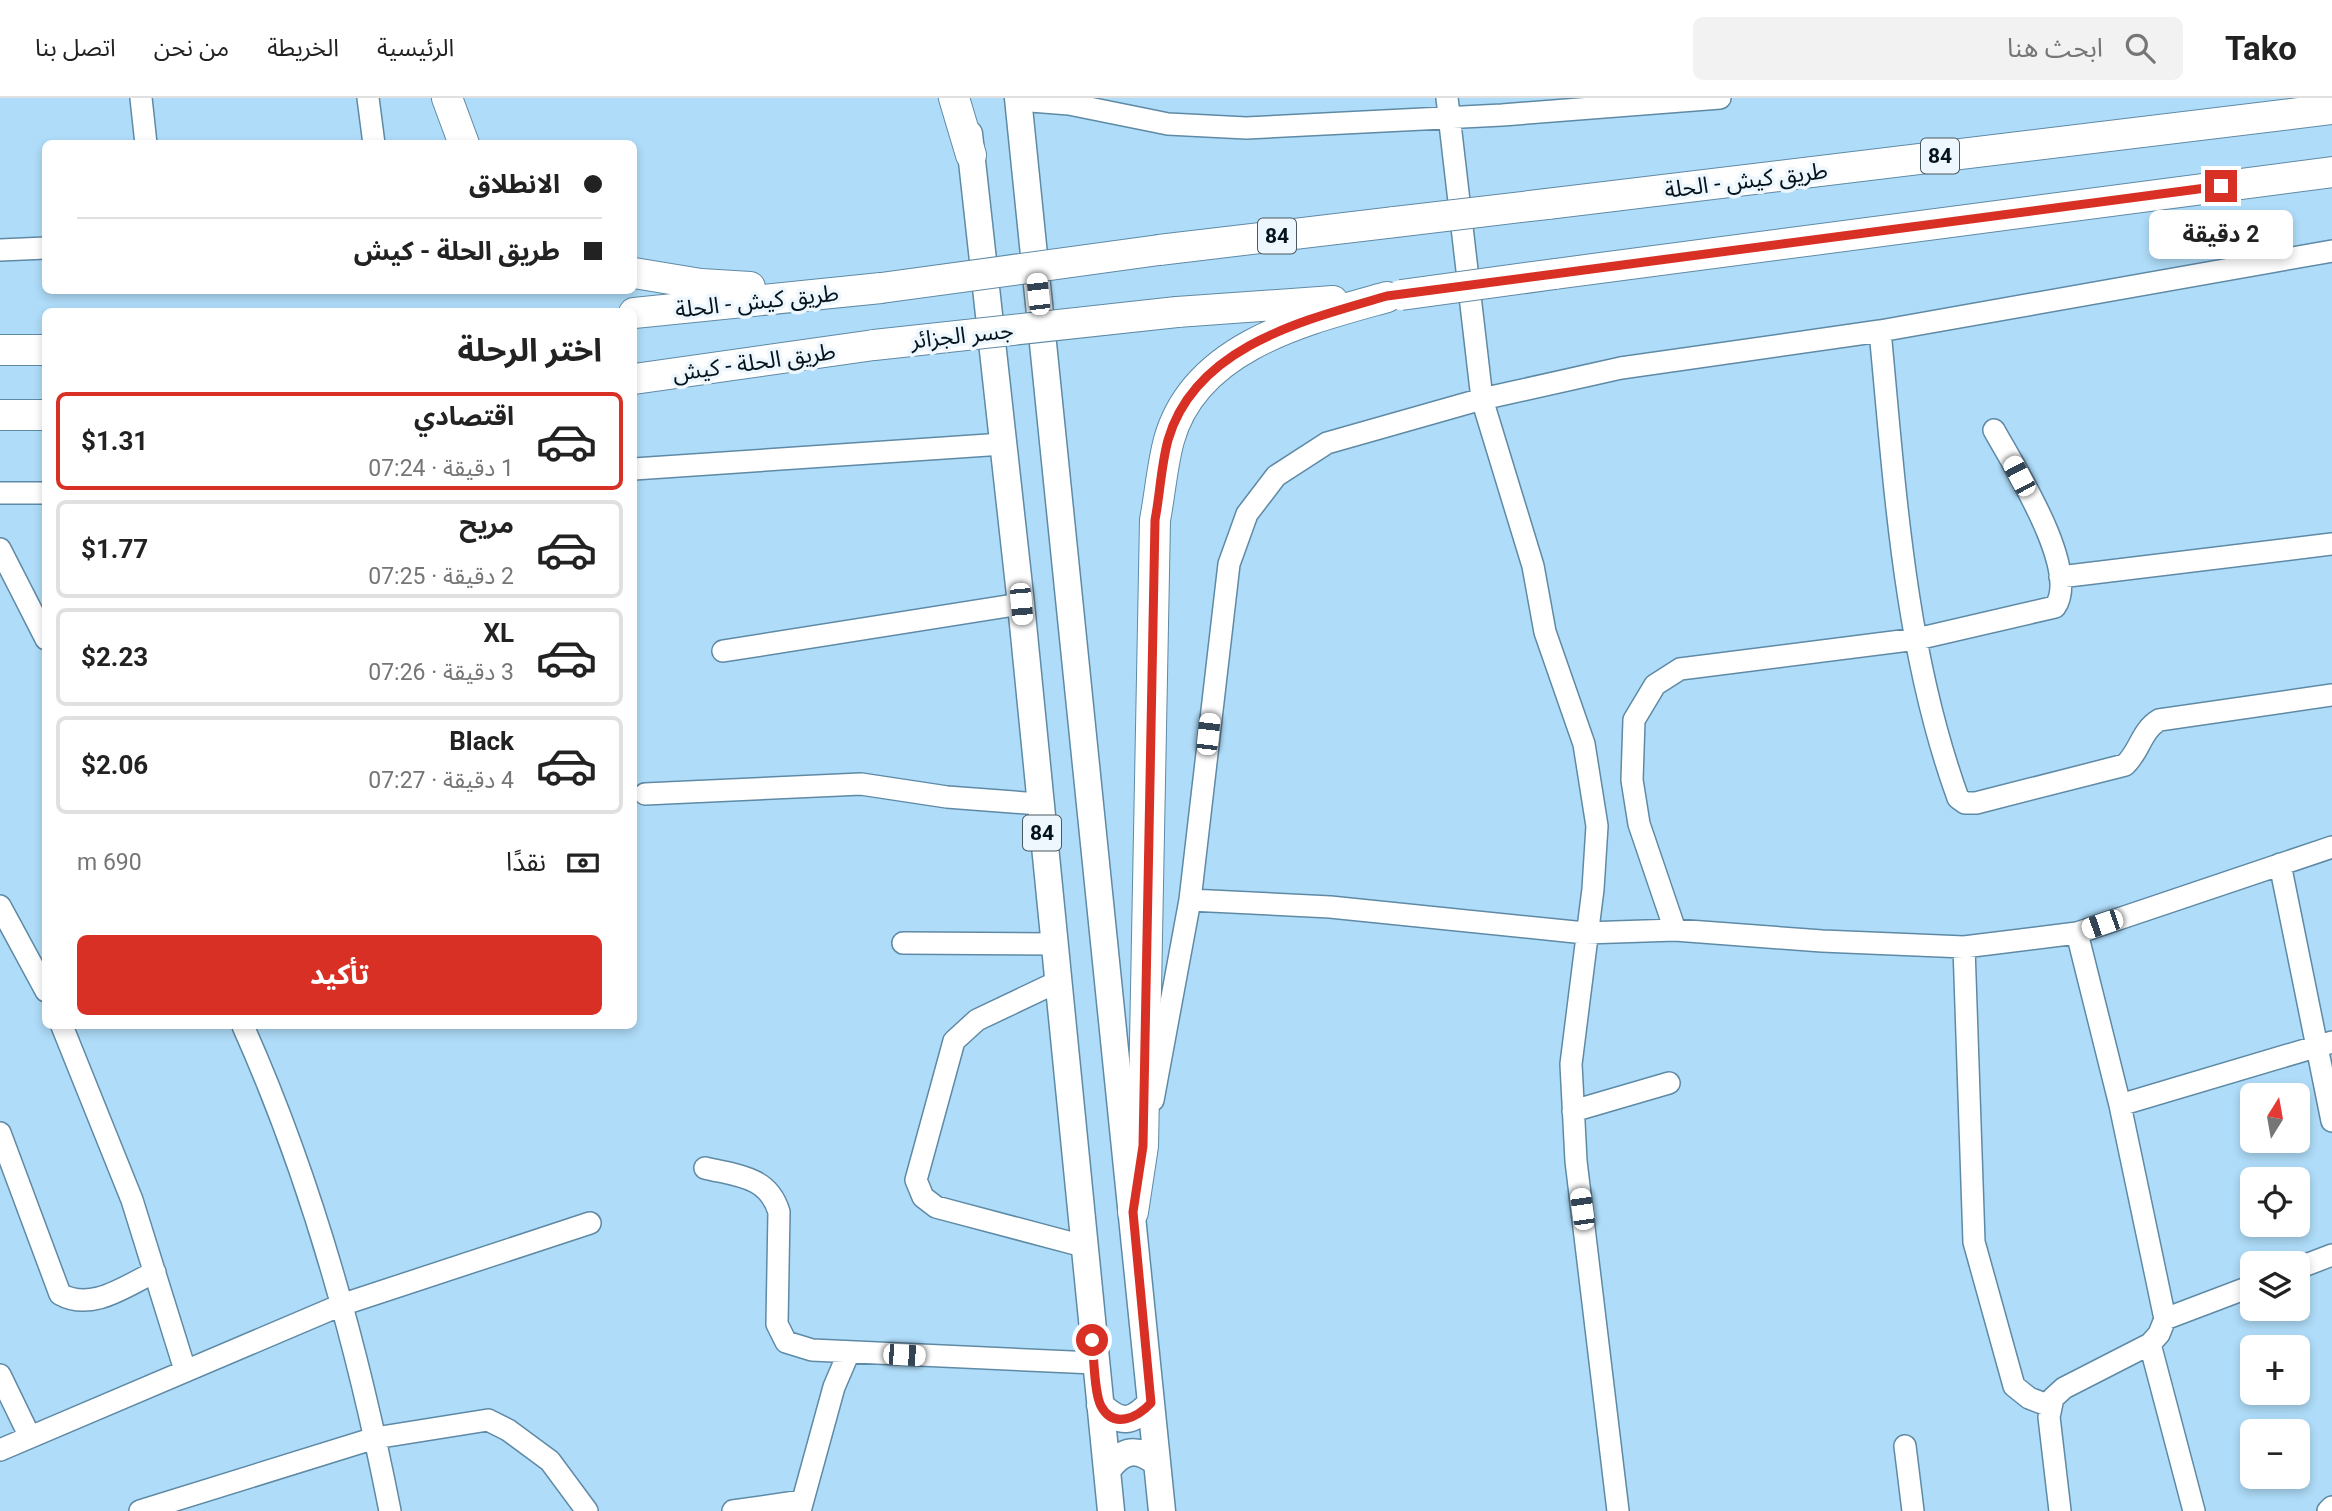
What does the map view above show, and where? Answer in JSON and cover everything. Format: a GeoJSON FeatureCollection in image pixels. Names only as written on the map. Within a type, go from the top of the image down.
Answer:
{"type":"FeatureCollection","features":[{"type":"Feature","properties":{"kind":"highway"},"geometry":{"type":"LineString","coordinates":[[447,98],[463,140]]}},
{"type":"Feature","properties":{"kind":"highway"},"geometry":{"type":"LineString","coordinates":[[954,98],[971,155]]}},
{"type":"Feature","properties":{"kind":"highway","name":"طريق كيش - الحلة"},"geometry":{"type":"LineString","coordinates":[[637,313],[881,288],[1159,250],[2332,109]]}},
{"type":"Feature","properties":{"kind":"highway"},"geometry":{"type":"LineString","coordinates":[[1133,1212],[1143,1146],[1155,520],[1169,439],[1190,393],[1233,353],[1318,316],[1394,295],[2332,172]]}},
{"type":"Feature","properties":{"kind":"highway"},"geometry":{"type":"LineString","coordinates":[[637,274],[701,285],[834,293]]}},
{"type":"Feature","properties":{"kind":"highway","name":"جسر الجزائر"},"geometry":{"type":"LineString","coordinates":[[874,345],[1177,312],[1394,295]]}},
{"type":"Feature","properties":{"kind":"highway","name":"طريق الحلة - كيش"},"geometry":{"type":"LineString","coordinates":[[637,379],[874,345]]}},
{"type":"Feature","properties":{"kind":"highway"},"geometry":{"type":"LineString","coordinates":[[0,350],[42,350]]}},
{"type":"Feature","properties":{"kind":"highway"},"geometry":{"type":"LineString","coordinates":[[0,415],[42,415]]}},
{"type":"Feature","properties":{"kind":"main road"},"geometry":{"type":"LineString","coordinates":[[966,98],[971,155]]}},
{"type":"Feature","properties":{"kind":"main road"},"geometry":{"type":"LineString","coordinates":[[1018,99],[1162,1511]]}},
{"type":"Feature","properties":{"kind":"main road","name":"84"},"geometry":{"type":"LineString","coordinates":[[971,155],[1021,604],[1052,944],[1111,1511]]}},
{"type":"Feature","properties":{"kind":"main road"},"geometry":{"type":"LineString","coordinates":[[1100,1405],[1110,1415],[1128,1419],[1139,1416],[1151,1403]]}},
{"type":"Feature","properties":{"kind":"main road"},"geometry":{"type":"LineString","coordinates":[[1108,1469],[1118,1456],[1128,1451],[1146,1454],[1157,1463]]}},
{"type":"Feature","properties":{"kind":"street"},"geometry":{"type":"LineString","coordinates":[[141,98],[146,140]]}},
{"type":"Feature","properties":{"kind":"street"},"geometry":{"type":"LineString","coordinates":[[368,98],[373,140]]}},
{"type":"Feature","properties":{"kind":"street"},"geometry":{"type":"LineString","coordinates":[[1018,99],[1052,102],[1168,124],[1220,128],[1448,108],[1720,98]]}},
{"type":"Feature","properties":{"kind":"street"},"geometry":{"type":"LineString","coordinates":[[1448,108],[1482,399],[1533,566],[1545,632],[1584,744],[1597,826],[1571,1064],[1576,1161],[1618,1511]]}},
{"type":"Feature","properties":{"kind":"street"},"geometry":{"type":"LineString","coordinates":[[0,250],[42,248]]}},
{"type":"Feature","properties":{"kind":"street"},"geometry":{"type":"LineString","coordinates":[[1143,1146],[1166,1041],[1190,900],[1220,623],[1229,564],[1247,514],[1276,476],[1327,443],[1482,399],[1621,369],[1880,331],[2332,251]]}},
{"type":"Feature","properties":{"kind":"street"},"geometry":{"type":"LineString","coordinates":[[1880,331],[1902,550],[1923,679],[1958,798],[1965,803],[1976,803],[2125,765],[2134,757],[2145,732],[2159,720],[2332,695]]}},
{"type":"Feature","properties":{"kind":"street"},"geometry":{"type":"LineString","coordinates":[[1675,930],[1639,824],[1632,780],[1634,720],[1655,685],[1680,669],[1917,639],[2055,607],[2061,599],[2060,577],[2043,521],[1994,430]]}},
{"type":"Feature","properties":{"kind":"street"},"geometry":{"type":"LineString","coordinates":[[637,469],[1003,444]]}},
{"type":"Feature","properties":{"kind":"street"},"geometry":{"type":"LineString","coordinates":[[0,493],[42,493]]}},
{"type":"Feature","properties":{"kind":"street"},"geometry":{"type":"LineString","coordinates":[[2060,577],[2332,544]]}},
{"type":"Feature","properties":{"kind":"street"},"geometry":{"type":"LineString","coordinates":[[0,549],[42,631]]}},
{"type":"Feature","properties":{"kind":"street"},"geometry":{"type":"LineString","coordinates":[[723,651],[1021,604]]}},
{"type":"Feature","properties":{"kind":"street"},"geometry":{"type":"LineString","coordinates":[[645,794],[861,784],[947,797],[1039,804]]}},
{"type":"Feature","properties":{"kind":"street"},"geometry":{"type":"LineString","coordinates":[[1190,900],[1330,907],[1585,933],[1675,930],[1822,942],[1964,947],[2077,933],[2332,847]]}},
{"type":"Feature","properties":{"kind":"street"},"geometry":{"type":"LineString","coordinates":[[2280,864],[2325,1044],[2332,1121]]}},
{"type":"Feature","properties":{"kind":"street"},"geometry":{"type":"LineString","coordinates":[[0,906],[42,984]]}},
{"type":"Feature","properties":{"kind":"street"},"geometry":{"type":"LineString","coordinates":[[2060,1511],[2050,1406],[2064,1388],[2150,1344],[2160,1334],[2165,1319],[2120,1105],[2077,933]]}},
{"type":"Feature","properties":{"kind":"street"},"geometry":{"type":"LineString","coordinates":[[903,943],[1052,944]]}},
{"type":"Feature","properties":{"kind":"street"},"geometry":{"type":"LineString","coordinates":[[1964,947],[1973,1242],[2014,1386],[2029,1398],[2050,1406]]}},
{"type":"Feature","properties":{"kind":"street"},"geometry":{"type":"LineString","coordinates":[[1056,982],[977,1020],[954,1041],[916,1180],[923,1197],[936,1207],[1083,1246]]}},
{"type":"Feature","properties":{"kind":"street"},"geometry":{"type":"LineString","coordinates":[[63,1029],[132,1200],[185,1370]]}},
{"type":"Feature","properties":{"kind":"street"},"geometry":{"type":"LineString","coordinates":[[244,1029],[273,1093],[341,1305],[375,1438],[390,1511]]}},
{"type":"Feature","properties":{"kind":"street"},"geometry":{"type":"LineString","coordinates":[[2120,1105],[2325,1044]]}},
{"type":"Feature","properties":{"kind":"street"},"geometry":{"type":"LineString","coordinates":[[1573,1111],[1669,1083]]}},
{"type":"Feature","properties":{"kind":"street"},"geometry":{"type":"LineString","coordinates":[[0,1133],[60,1294],[72,1301],[94,1301],[155,1272]]}},
{"type":"Feature","properties":{"kind":"street"},"geometry":{"type":"LineString","coordinates":[[705,1168],[758,1181],[774,1196],[779,1212],[777,1324],[786,1342],[812,1350],[1094,1363]]}},
{"type":"Feature","properties":{"kind":"street"},"geometry":{"type":"LineString","coordinates":[[0,1450],[29,1435],[341,1305],[590,1223]]}},
{"type":"Feature","properties":{"kind":"street"},"geometry":{"type":"LineString","coordinates":[[2310,1263],[2332,1255]]}},
{"type":"Feature","properties":{"kind":"street"},"geometry":{"type":"LineString","coordinates":[[2165,1319],[2240,1291]]}},
{"type":"Feature","properties":{"kind":"street"},"geometry":{"type":"LineString","coordinates":[[2150,1344],[2194,1511]]}},
{"type":"Feature","properties":{"kind":"street"},"geometry":{"type":"LineString","coordinates":[[733,1511],[801,1506],[834,1387],[849,1352]]}},
{"type":"Feature","properties":{"kind":"street"},"geometry":{"type":"LineString","coordinates":[[0,1375],[29,1435]]}},
{"type":"Feature","properties":{"kind":"street"},"geometry":{"type":"LineString","coordinates":[[140,1511],[375,1438],[488,1420],[508,1430],[550,1461],[587,1511]]}},
{"type":"Feature","properties":{"kind":"street"},"geometry":{"type":"LineString","coordinates":[[1905,1446],[1913,1511]]}},
{"type":"Feature","properties":{"kind":"street"},"geometry":{"type":"LineString","coordinates":[[2328,1511],[2332,1507]]}},
{"type":"Feature","properties":{"kind":"route"},"geometry":{"type":"LineString","coordinates":[[1092,1340],[1100,1405],[1110,1415],[1121,1419],[1139,1416],[1151,1403],[1133,1212],[1143,1146],[1155,520],[1169,439],[1190,393],[1233,353],[1318,316],[1387,296],[2221,186]]}}]}
